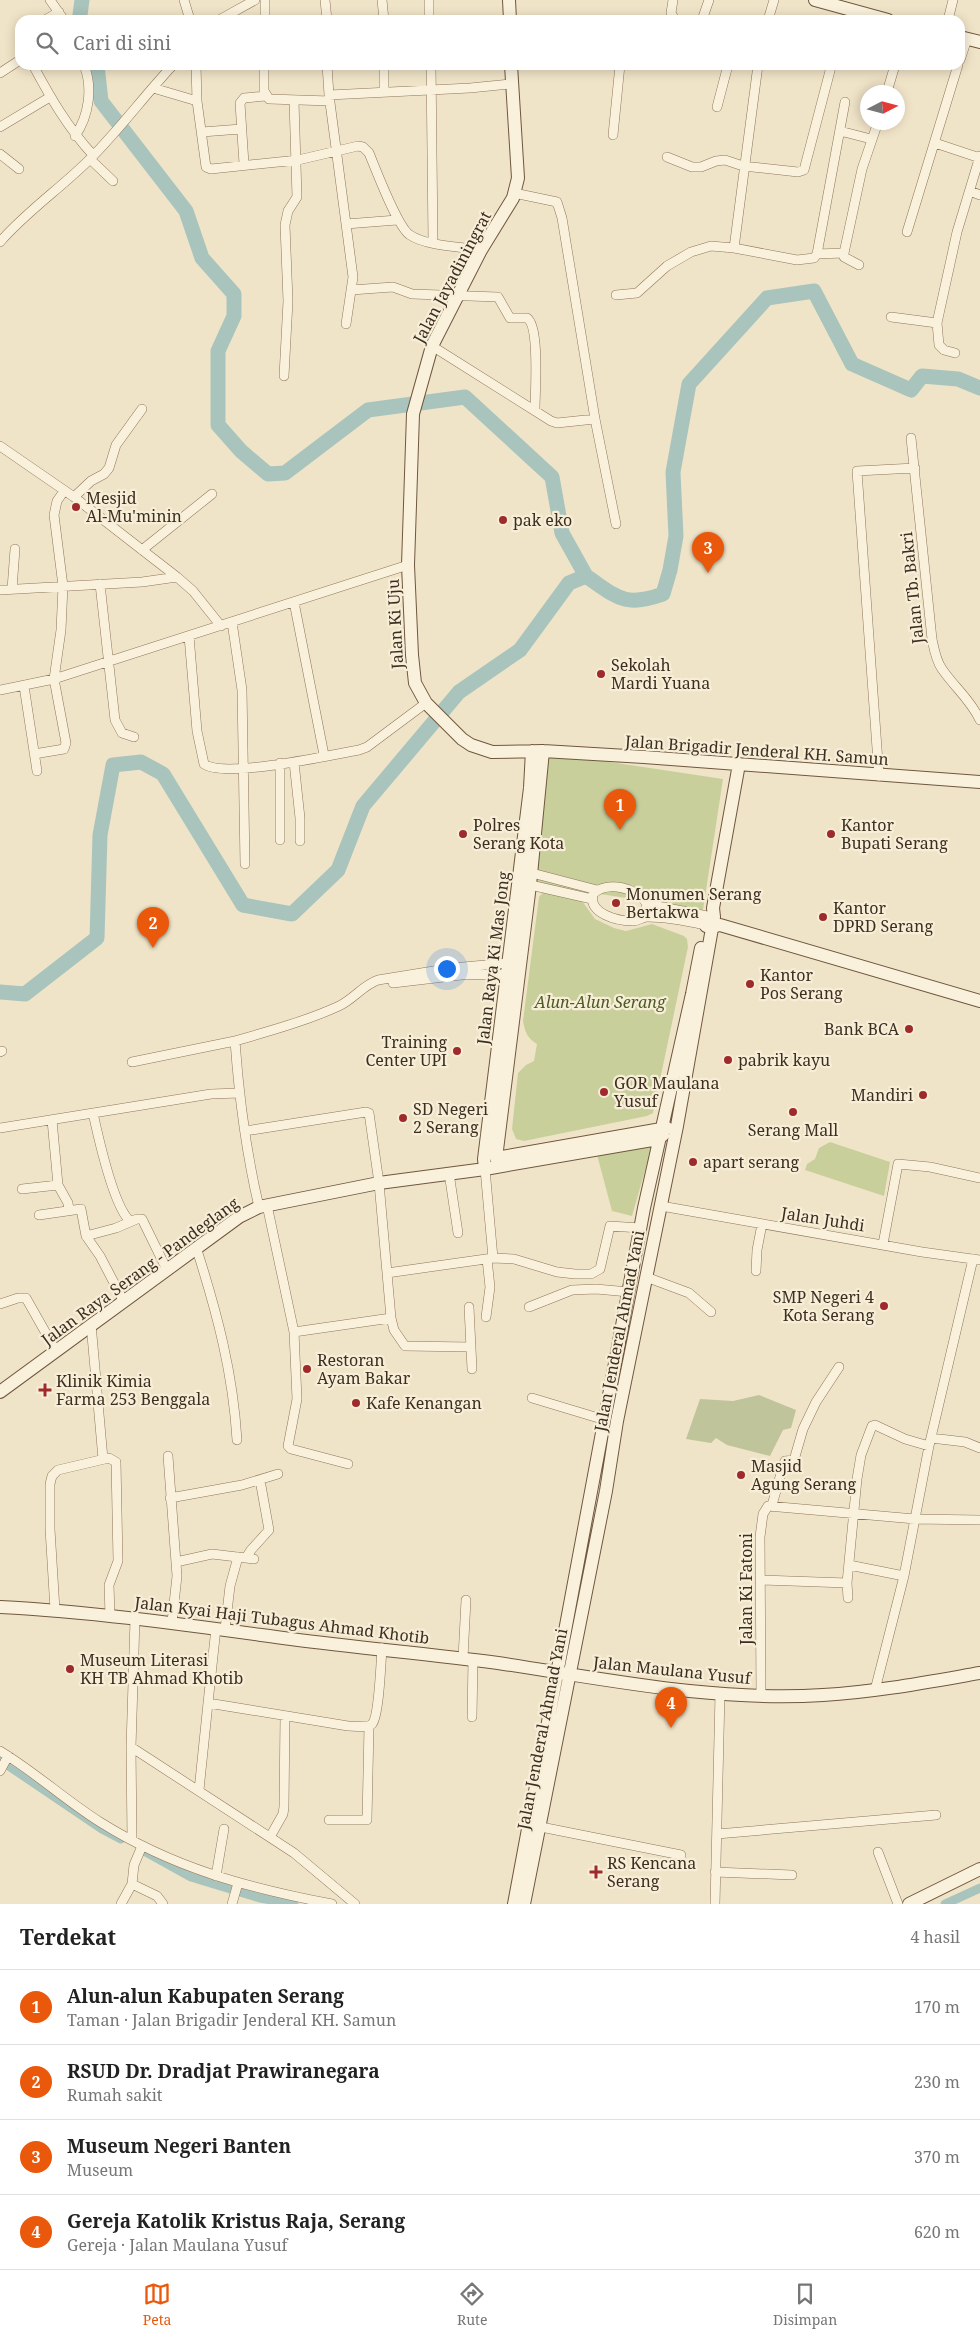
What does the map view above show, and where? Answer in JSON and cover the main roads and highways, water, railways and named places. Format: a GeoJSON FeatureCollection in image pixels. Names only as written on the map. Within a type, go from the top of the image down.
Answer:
{"type":"FeatureCollection","features":[{"type":"Feature","properties":{"kind":"main road"},"geometry":{"type":"LineString","coordinates":[[509,0],[510,15]]}},
{"type":"Feature","properties":{"kind":"main road"},"geometry":{"type":"LineString","coordinates":[[815,0],[870,15]]}},
{"type":"Feature","properties":{"kind":"main road"},"geometry":{"type":"LineString","coordinates":[[965,38],[980,42]]}},
{"type":"Feature","properties":{"kind":"main road","name":"Jalan Jayadiningrat"},"geometry":{"type":"LineString","coordinates":[[408,565],[413,414],[426,362],[456,296],[514,193],[518,178],[511,70]]}},
{"type":"Feature","properties":{"kind":"main road","name":"Jalan Ki Uju"},"geometry":{"type":"LineString","coordinates":[[408,565],[413,672],[419,692],[429,706],[471,745],[492,752],[538,751]]}},
{"type":"Feature","properties":{"kind":"main road","name":"Jalan Brigadir Jenderal KH. Samun"},"geometry":{"type":"LineString","coordinates":[[538,751],[980,782]]}},
{"type":"Feature","properties":{"kind":"main road","name":"Jalan Raya Ki Mas Jong"},"geometry":{"type":"LineString","coordinates":[[485,1169],[484,1159],[498,1094],[507,969],[525,877],[530,788],[538,751]]}},
{"type":"Feature","properties":{"kind":"main road","name":"Jalan Jenderal Ahmad Yani"},"geometry":{"type":"LineString","coordinates":[[514,1904],[564,1673],[677,1126],[739,764]]}},
{"type":"Feature","properties":{"kind":"main road"},"geometry":{"type":"LineString","coordinates":[[525,877],[498,1094],[496,1158],[562,1151],[659,1134],[677,1126]]}},
{"type":"Feature","properties":{"kind":"main road"},"geometry":{"type":"LineString","coordinates":[[712,920],[980,1001]]}},
{"type":"Feature","properties":{"kind":"main road","name":"Jalan Jenderal Ahmad Yani"},"geometry":{"type":"LineString","coordinates":[[524,1904],[540,1827],[605,1420],[640,1228],[659,1134],[692,994],[712,920]]}},
{"type":"Feature","properties":{"kind":"main road","name":"Jalan Raya Serang - Pandeglang"},"geometry":{"type":"LineString","coordinates":[[0,1392],[91,1324],[197,1250],[239,1217],[263,1206],[379,1183],[485,1169],[562,1151]]}},
{"type":"Feature","properties":{"kind":"main road"},"geometry":{"type":"LineString","coordinates":[[623,1318],[637,1320]]}},
{"type":"Feature","properties":{"kind":"main road","name":"Jalan Kyai Haji Tubagus Ahmad Khotib"},"geometry":{"type":"LineString","coordinates":[[0,1607],[55,1610],[172,1622],[564,1673]]}},
{"type":"Feature","properties":{"kind":"main road","name":"Jalan Maulana Yusuf"},"geometry":{"type":"LineString","coordinates":[[564,1673],[720,1694],[822,1696],[875,1690],[980,1673]]}},
{"type":"Feature","properties":{"kind":"main road"},"geometry":{"type":"LineString","coordinates":[[909,1904],[980,1869]]}},
{"type":"Feature","properties":{"kind":"waterway"},"geometry":{"type":"LineString","coordinates":[[80,15],[82,0]]}},
{"type":"Feature","properties":{"kind":"waterway"},"geometry":{"type":"LineString","coordinates":[[98,70],[101,101],[186,211],[202,258],[234,294],[234,316],[218,351],[218,425],[241,451],[268,474],[285,473],[368,410],[465,397],[552,477],[562,533],[586,576]]}},
{"type":"Feature","properties":{"kind":"waterway"},"geometry":{"type":"LineString","coordinates":[[0,992],[25,994],[97,938],[100,835],[113,765],[141,762],[163,774],[243,905],[292,914],[338,870],[363,806],[459,692],[520,650],[569,583],[586,576],[614,595],[630,600],[639,600],[663,594],[670,570],[676,536],[673,472],[689,384],[767,298],[814,291],[852,364],[911,390],[922,376],[958,379],[980,388]]}},
{"type":"Feature","properties":{"kind":"waterway"},"geometry":{"type":"LineString","coordinates":[[0,1760],[102,1829],[121,1839]]}},
{"type":"Feature","properties":{"kind":"waterway"},"geometry":{"type":"LineString","coordinates":[[146,1852],[191,1877],[260,1898],[294,1904]]}},
{"type":"Feature","properties":{"kind":"waterway"},"geometry":{"type":"LineString","coordinates":[[945,1904],[980,1888]]}},
{"type":"Feature","properties":{"kind":"place","name":"Mesjid Al-Mu'minin"},"geometry":{"type":"Point","coordinates":[76,507]}},
{"type":"Feature","properties":{"kind":"place","name":"pak eko"},"geometry":{"type":"Point","coordinates":[503,520]}},
{"type":"Feature","properties":{"kind":"place","name":"Museum Negeri Banten"},"geometry":{"type":"Point","coordinates":[708,573]}},
{"type":"Feature","properties":{"kind":"place","name":"Sekolah Mardi Yuana"},"geometry":{"type":"Point","coordinates":[601,674]}},
{"type":"Feature","properties":{"kind":"place","name":"Alun-alun Kabupaten Serang"},"geometry":{"type":"Point","coordinates":[620,830]}},
{"type":"Feature","properties":{"kind":"place","name":"Polres Serang Kota"},"geometry":{"type":"Point","coordinates":[463,834]}},
{"type":"Feature","properties":{"kind":"place","name":"Kantor Bupati Serang"},"geometry":{"type":"Point","coordinates":[831,834]}},
{"type":"Feature","properties":{"kind":"place","name":"Monumen Serang Bertakwa"},"geometry":{"type":"Point","coordinates":[616,903]}},
{"type":"Feature","properties":{"kind":"place","name":"Kantor DPRD Serang"},"geometry":{"type":"Point","coordinates":[823,917]}},
{"type":"Feature","properties":{"kind":"place","name":"RSUD Dr. Dradjat Prawiranegara"},"geometry":{"type":"Point","coordinates":[153,948]}},
{"type":"Feature","properties":{"kind":"place","name":"Kantor Pos Serang"},"geometry":{"type":"Point","coordinates":[750,984]}},
{"type":"Feature","properties":{"kind":"place","name":"Bank BCA"},"geometry":{"type":"Point","coordinates":[909,1029]}},
{"type":"Feature","properties":{"kind":"place","name":"Training Center UPI"},"geometry":{"type":"Point","coordinates":[457,1051]}},
{"type":"Feature","properties":{"kind":"place","name":"pabrik kayu"},"geometry":{"type":"Point","coordinates":[728,1060]}},
{"type":"Feature","properties":{"kind":"place","name":"GOR Maulana Yusuf"},"geometry":{"type":"Point","coordinates":[604,1092]}},
{"type":"Feature","properties":{"kind":"place","name":"Mandiri"},"geometry":{"type":"Point","coordinates":[923,1095]}},
{"type":"Feature","properties":{"kind":"place","name":"Serang Mall"},"geometry":{"type":"Point","coordinates":[793,1112]}},
{"type":"Feature","properties":{"kind":"place","name":"SD Negeri 2 Serang"},"geometry":{"type":"Point","coordinates":[403,1118]}},
{"type":"Feature","properties":{"kind":"place","name":"apart serang"},"geometry":{"type":"Point","coordinates":[693,1162]}},
{"type":"Feature","properties":{"kind":"place","name":"SMP Negeri 4 Kota Serang"},"geometry":{"type":"Point","coordinates":[884,1306]}},
{"type":"Feature","properties":{"kind":"place","name":"Restoran Ayam Bakar"},"geometry":{"type":"Point","coordinates":[307,1369]}},
{"type":"Feature","properties":{"kind":"place","name":"Klinik Kimia Farma 253 Benggala"},"geometry":{"type":"Point","coordinates":[45,1390]}},
{"type":"Feature","properties":{"kind":"place","name":"Kafe Kenangan"},"geometry":{"type":"Point","coordinates":[356,1403]}},
{"type":"Feature","properties":{"kind":"place","name":"Masjid Agung Serang"},"geometry":{"type":"Point","coordinates":[741,1475]}},
{"type":"Feature","properties":{"kind":"place","name":"Museum Literasi KH TB Ahmad Khotib"},"geometry":{"type":"Point","coordinates":[70,1669]}},
{"type":"Feature","properties":{"kind":"place","name":"Gereja Katolik Kristus Raja, Serang"},"geometry":{"type":"Point","coordinates":[671,1728]}},
{"type":"Feature","properties":{"kind":"place","name":"RS Kencana Serang"},"geometry":{"type":"Point","coordinates":[596,1872]}},
{"type":"Feature","properties":{"kind":"park label","name":"Alun-Alun Serang"},"geometry":{"type":"Point","coordinates":[600,1002]}}]}
